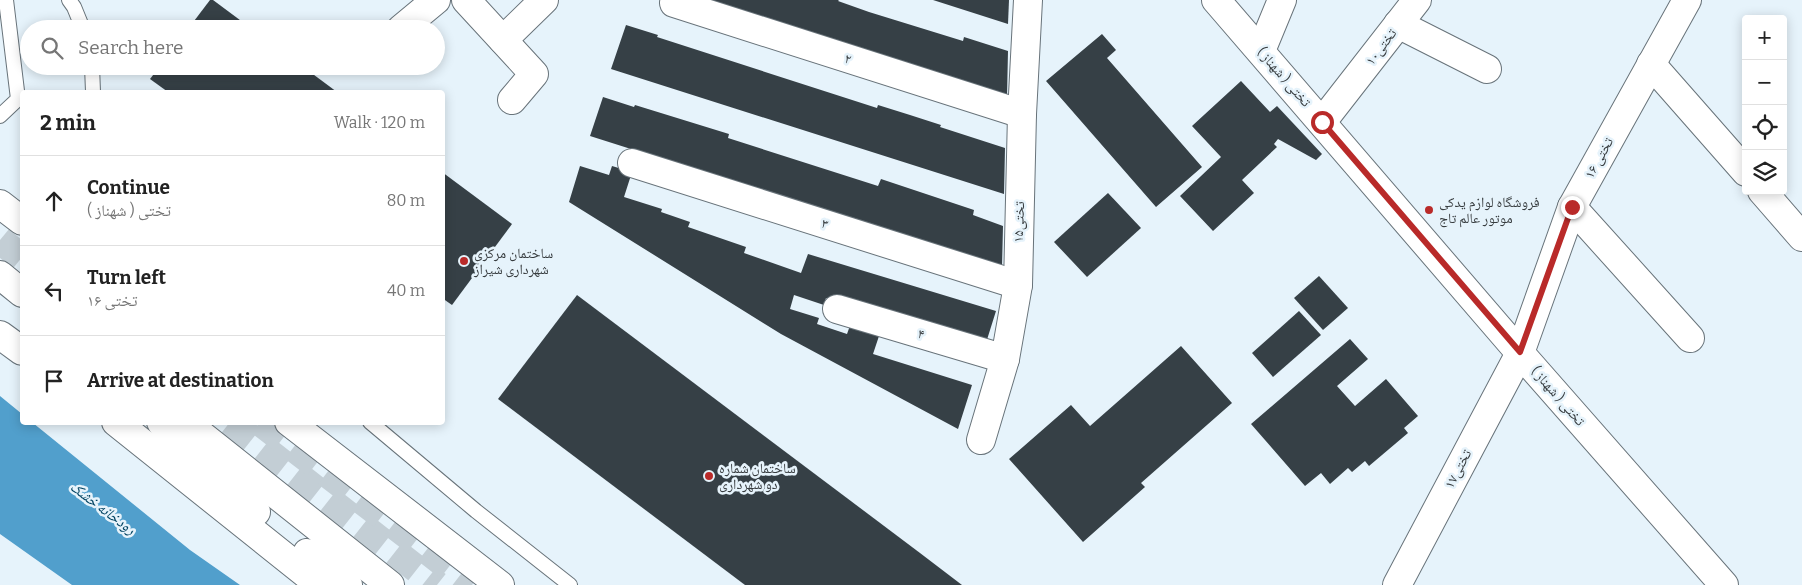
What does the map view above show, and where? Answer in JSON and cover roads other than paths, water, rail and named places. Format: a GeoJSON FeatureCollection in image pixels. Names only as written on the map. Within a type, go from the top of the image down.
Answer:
{"type":"FeatureCollection","features":[{"type":"Feature","properties":{"kind":"street"},"geometry":{"type":"LineString","coordinates":[[413,20],[436,0]]}},
{"type":"Feature","properties":{"kind":"street"},"geometry":{"type":"LineString","coordinates":[[466,0],[534,74],[512,100]]}},
{"type":"Feature","properties":{"kind":"street"},"geometry":{"type":"LineString","coordinates":[[503,40],[544,0]]}},
{"type":"Feature","properties":{"kind":"street","name":"تختی۱۵"},"geometry":{"type":"LineString","coordinates":[[982,440],[1006,359],[1018,286],[1022,114],[1028,0]]}},
{"type":"Feature","properties":{"kind":"street","name":"تختی ( شهناز )"},"geometry":{"type":"LineString","coordinates":[[1216,0],[1724,585]]}},
{"type":"Feature","properties":{"kind":"street"},"geometry":{"type":"LineString","coordinates":[[1260,50],[1282,0]]}},
{"type":"Feature","properties":{"kind":"street","name":"تختی۱۰"},"geometry":{"type":"LineString","coordinates":[[1322,122],[1416,0]]}},
{"type":"Feature","properties":{"kind":"street","name":"تختی ۱۶"},"geometry":{"type":"LineString","coordinates":[[1520,352],[1572,207],[1687,0]]}},
{"type":"Feature","properties":{"kind":"street","name":"۲"},"geometry":{"type":"LineString","coordinates":[[674,3],[1022,114]]}},
{"type":"Feature","properties":{"kind":"street"},"geometry":{"type":"LineString","coordinates":[[1398,24],[1487,69]]}},
{"type":"Feature","properties":{"kind":"street"},"geometry":{"type":"LineString","coordinates":[[1652,64],[1742,167]]}},
{"type":"Feature","properties":{"kind":"street","name":"۳"},"geometry":{"type":"LineString","coordinates":[[632,163],[1018,286]]}},
{"type":"Feature","properties":{"kind":"street"},"geometry":{"type":"LineString","coordinates":[[1765,195],[1802,237]]}},
{"type":"Feature","properties":{"kind":"street"},"geometry":{"type":"LineString","coordinates":[[0,204],[20,219]]}},
{"type":"Feature","properties":{"kind":"street"},"geometry":{"type":"LineString","coordinates":[[1572,207],[1690,338]]}},
{"type":"Feature","properties":{"kind":"street"},"geometry":{"type":"LineString","coordinates":[[0,275],[20,291]]}},
{"type":"Feature","properties":{"kind":"street","name":"۴"},"geometry":{"type":"LineString","coordinates":[[837,309],[1006,359]]}},
{"type":"Feature","properties":{"kind":"street"},"geometry":{"type":"LineString","coordinates":[[0,336],[20,350]]}},
{"type":"Feature","properties":{"kind":"street","name":"تختی۱۷"},"geometry":{"type":"LineString","coordinates":[[1397,585],[1520,352]]}},
{"type":"Feature","properties":{"kind":"street"},"geometry":{"type":"LineString","coordinates":[[120,425],[320,585]]}},
{"type":"Feature","properties":{"kind":"street"},"geometry":{"type":"LineString","coordinates":[[163,425],[169,434],[250,507],[348,585]]}},
{"type":"Feature","properties":{"kind":"street"},"geometry":{"type":"LineString","coordinates":[[189,425],[390,585]]}},
{"type":"Feature","properties":{"kind":"street"},"geometry":{"type":"LineString","coordinates":[[293,425],[500,585]]}},
{"type":"Feature","properties":{"kind":"lane"},"geometry":{"type":"LineString","coordinates":[[0,116],[18,99],[6,0]]}},
{"type":"Feature","properties":{"kind":"lane"},"geometry":{"type":"LineString","coordinates":[[69,0],[79,20]]}},
{"type":"Feature","properties":{"kind":"lane"},"geometry":{"type":"LineString","coordinates":[[92,75],[93,90]]}},
{"type":"Feature","properties":{"kind":"lane"},"geometry":{"type":"LineString","coordinates":[[374,425],[570,585]]}},
{"type":"Feature","properties":{"kind":"water","name":"رودخانه خشک"},"geometry":{"type":"Polygon","coordinates":[[[0,396],[20,412],[20,425],[35,425],[190,550],[240,585],[72,585],[0,534],[0,396]]]}},
{"type":"Feature","properties":{"kind":"tunnel"},"geometry":{"type":"LineString","coordinates":[[0,240],[20,256]]}},
{"type":"Feature","properties":{"kind":"tunnel"},"geometry":{"type":"LineString","coordinates":[[234,425],[437,585]]}},
{"type":"Feature","properties":{"kind":"tunnel"},"geometry":{"type":"LineString","coordinates":[[264,425],[472,585]]}},
{"type":"Feature","properties":{"kind":"place","name":"فروشگاه لوازم یدکی موتور عالم تاج"},"geometry":{"type":"Point","coordinates":[1429,210]}},
{"type":"Feature","properties":{"kind":"place","name":"ساختمان مرکزی شهرداری شیراز"},"geometry":{"type":"Point","coordinates":[464,261]}},
{"type":"Feature","properties":{"kind":"place","name":"ساختمان شماره دو شهرداری"},"geometry":{"type":"Point","coordinates":[709,476]}}]}
